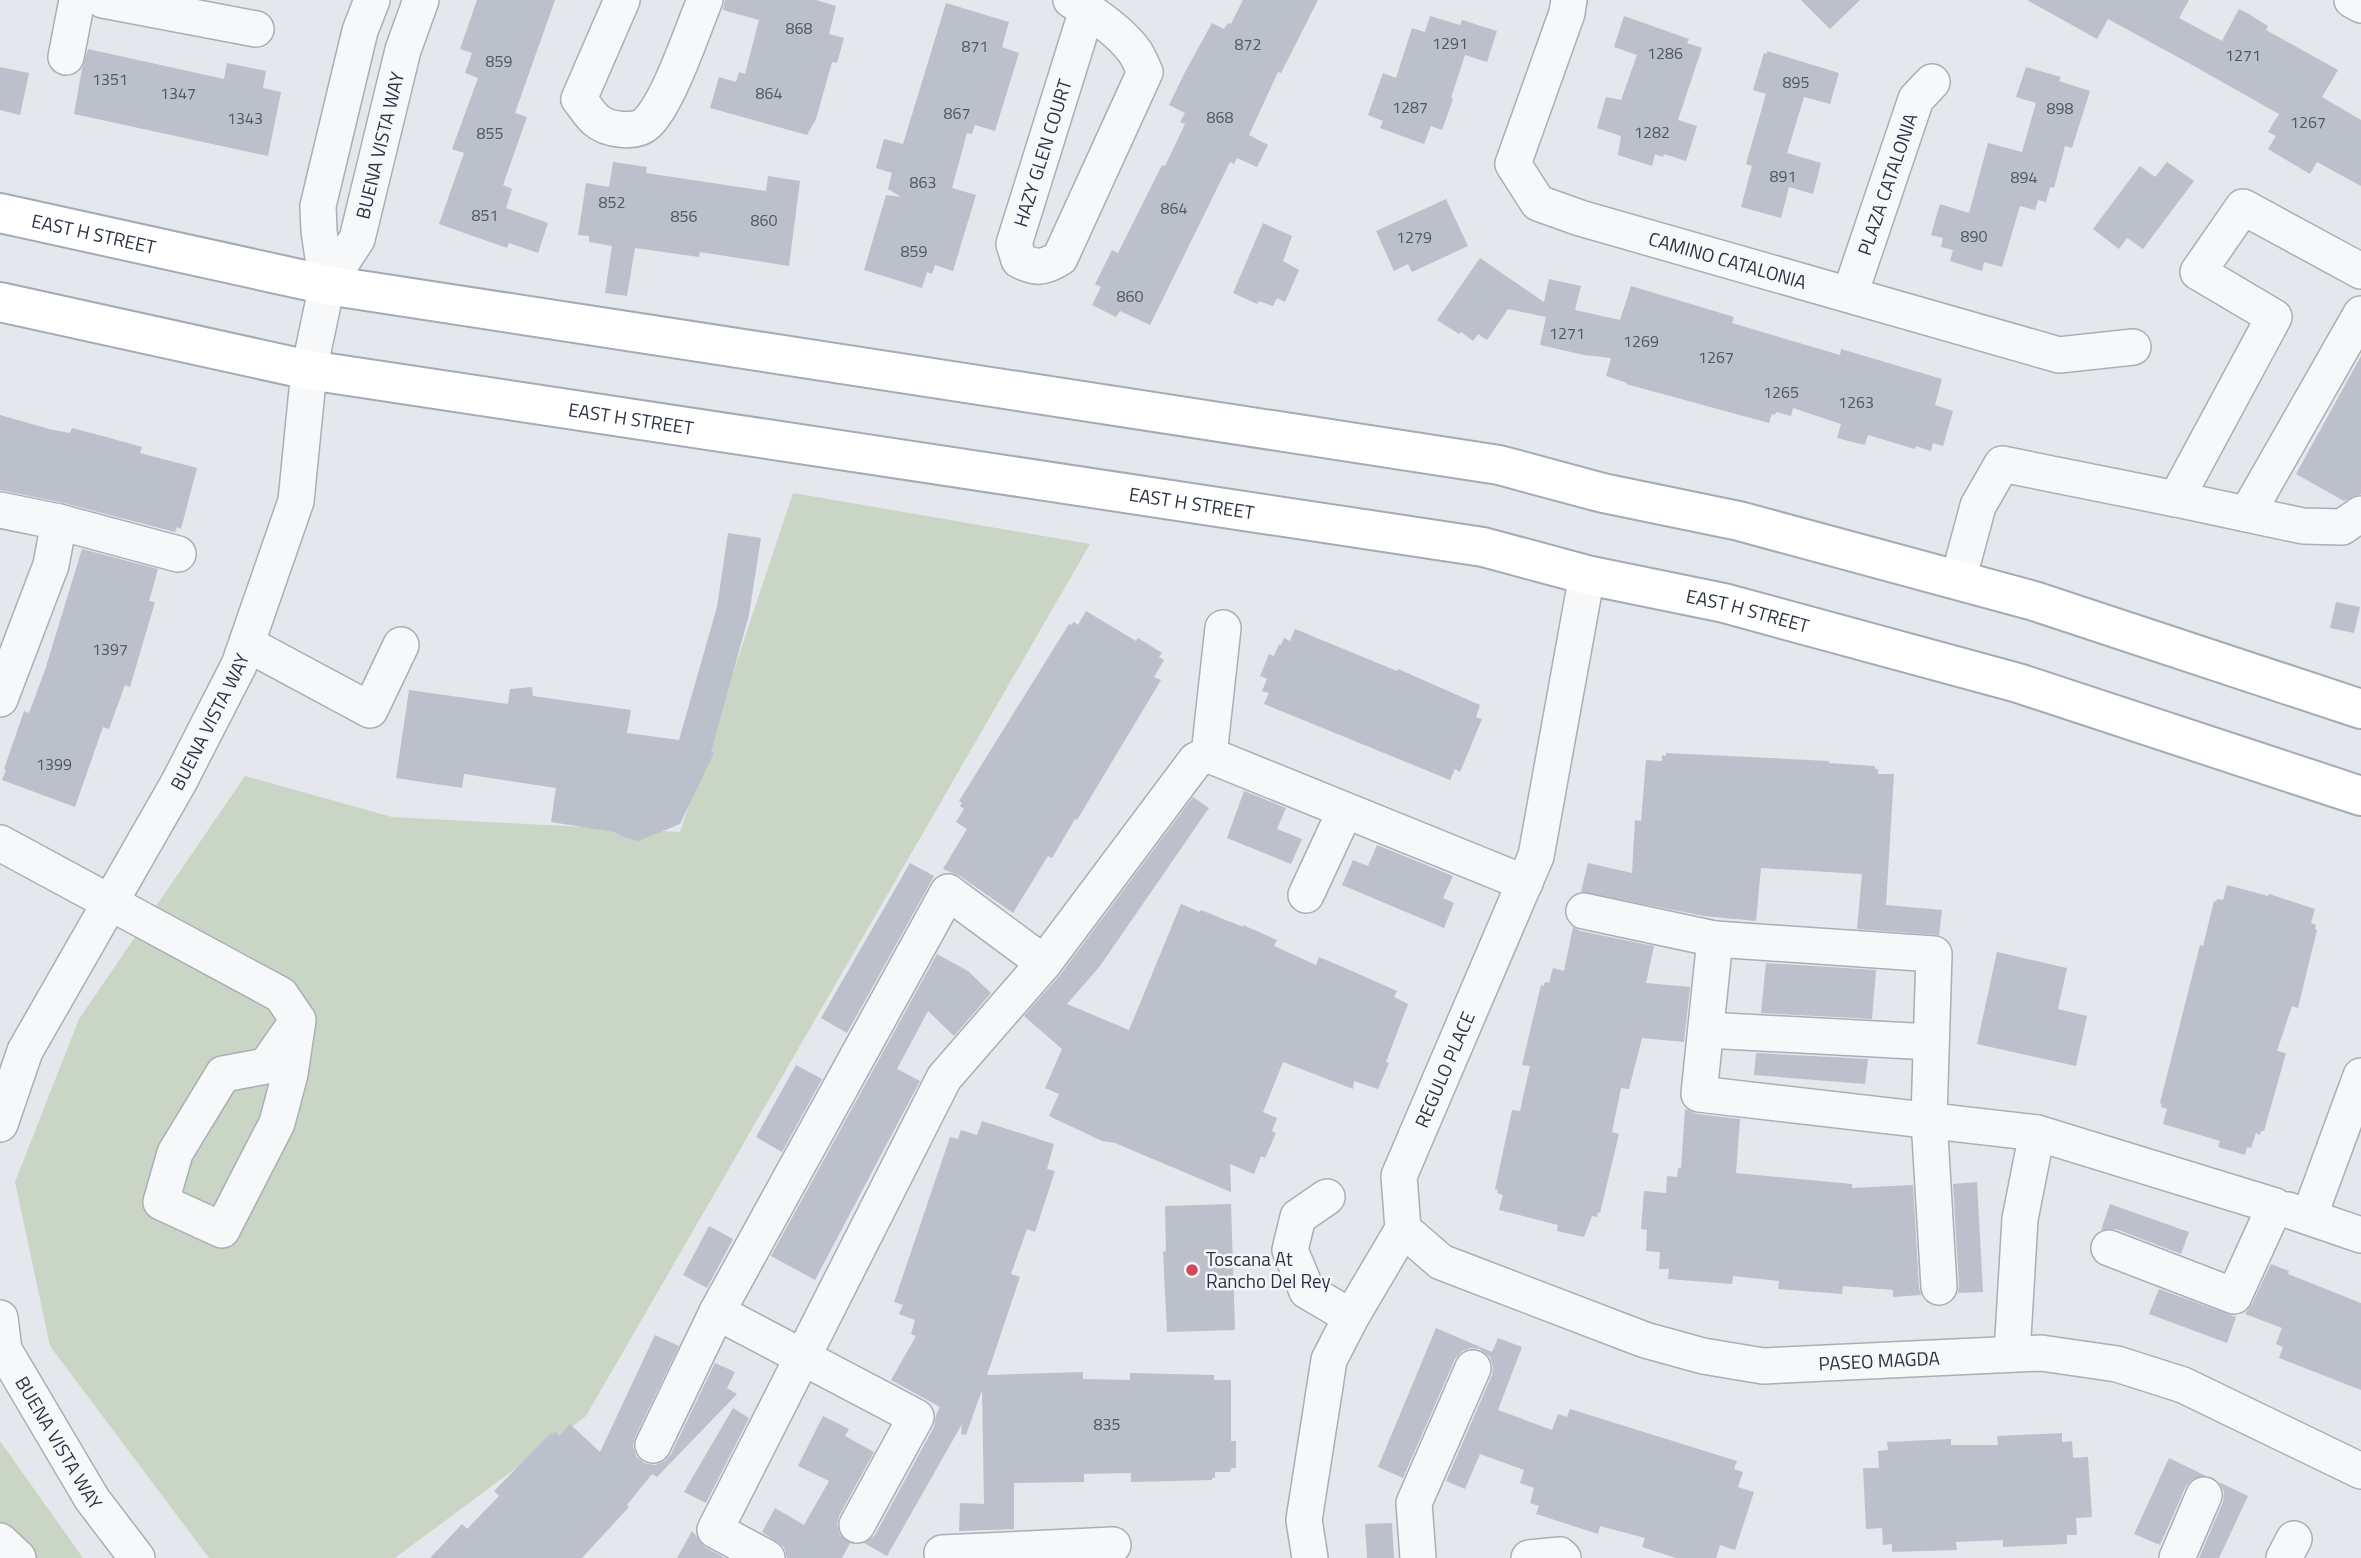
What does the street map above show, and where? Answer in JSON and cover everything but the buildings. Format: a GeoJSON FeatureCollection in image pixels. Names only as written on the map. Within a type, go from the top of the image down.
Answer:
{"type":"FeatureCollection","features":[{"type":"Feature","properties":{"kind":"main road","name":"EAST H STREET"},"geometry":{"type":"LineString","coordinates":[[0,213],[327,285],[1499,466],[1603,493],[1739,521],[2034,601],[2361,709]]}},
{"type":"Feature","properties":{"kind":"main road","name":"EAST H STREET"},"geometry":{"type":"LineString","coordinates":[[0,302],[309,370],[1483,547],[1587,575],[1724,603],[2018,683],[2361,796]]}},
{"type":"Feature","properties":{"kind":"street"},"geometry":{"type":"LineString","coordinates":[[66,57],[77,0]]}},
{"type":"Feature","properties":{"kind":"street"},"geometry":{"type":"LineString","coordinates":[[103,0],[256,29]]}},
{"type":"Feature","properties":{"kind":"street","name":"BUENA VISTA WAY"},"geometry":{"type":"LineString","coordinates":[[327,285],[318,231],[318,206],[360,31],[372,0]]}},
{"type":"Feature","properties":{"kind":"street","name":"BUENA VISTA WAY"},"geometry":{"type":"LineString","coordinates":[[0,1124],[25,1051],[179,782],[239,665],[247,644],[296,501],[309,370],[327,285],[356,239],[403,50],[421,0]]}},
{"type":"Feature","properties":{"kind":"street"},"geometry":{"type":"LineString","coordinates":[[622,0],[579,99],[597,121],[616,129],[634,129],[646,125],[663,103],[705,0]]}},
{"type":"Feature","properties":{"kind":"street","name":"CAMINO CATALONIA"},"geometry":{"type":"LineString","coordinates":[[1569,0],[1567,13],[1513,164],[1538,203],[1580,219],[2059,355],[2133,347]]}},
{"type":"Feature","properties":{"kind":"street"},"geometry":{"type":"LineString","coordinates":[[2352,0],[2361,5]]}},
{"type":"Feature","properties":{"kind":"street","name":"HAZY GLEN COURT"},"geometry":{"type":"LineString","coordinates":[[1079,5],[1117,34],[1136,53],[1144,72],[1060,258],[1047,267],[1033,268],[1019,260],[1014,244],[1079,5]]}},
{"type":"Feature","properties":{"kind":"street","name":"PLAZA CATALONIA"},"geometry":{"type":"LineString","coordinates":[[1850,294],[1916,99],[1932,82]]}},
{"type":"Feature","properties":{"kind":"street"},"geometry":{"type":"LineString","coordinates":[[2176,499],[2274,317],[2198,272],[2242,207],[2361,271]]}},
{"type":"Feature","properties":{"kind":"street"},"geometry":{"type":"LineString","coordinates":[[2247,514],[2361,314]]}},
{"type":"Feature","properties":{"kind":"street"},"geometry":{"type":"LineString","coordinates":[[1958,580],[1978,506],[2002,464],[2303,526],[2342,527],[2361,514]]}},
{"type":"Feature","properties":{"kind":"street"},"geometry":{"type":"LineString","coordinates":[[0,510],[59,522],[178,554]]}},
{"type":"Feature","properties":{"kind":"street"},"geometry":{"type":"LineString","coordinates":[[0,699],[51,565],[59,522]]}},
{"type":"Feature","properties":{"kind":"street","name":"REGULO PLACE"},"geometry":{"type":"LineString","coordinates":[[1403,1229],[1399,1176],[1536,856],[1587,575]]}},
{"type":"Feature","properties":{"kind":"street"},"geometry":{"type":"LineString","coordinates":[[1209,755],[1223,628]]}},
{"type":"Feature","properties":{"kind":"street"},"geometry":{"type":"LineString","coordinates":[[247,644],[370,710],[401,645]]}},
{"type":"Feature","properties":{"kind":"street"},"geometry":{"type":"LineString","coordinates":[[767,1558],[715,1530],[944,1078],[1044,963],[1196,760],[1209,755],[1525,883]]}},
{"type":"Feature","properties":{"kind":"street"},"geometry":{"type":"LineString","coordinates":[[1306,895],[1345,811]]}},
{"type":"Feature","properties":{"kind":"street"},"geometry":{"type":"LineString","coordinates":[[0,843],[281,995],[298,1020],[290,1074],[277,1123],[222,1230],[161,1202],[176,1153],[223,1074],[265,1066],[298,1020]]}},
{"type":"Feature","properties":{"kind":"street"},"geometry":{"type":"LineString","coordinates":[[653,1445],[717,1312],[948,892],[1044,963]]}},
{"type":"Feature","properties":{"kind":"street"},"geometry":{"type":"LineString","coordinates":[[1584,911],[1715,939],[1934,954],[1929,1119],[1939,1287]]}},
{"type":"Feature","properties":{"kind":"street"},"geometry":{"type":"LineString","coordinates":[[1715,939],[1699,1094],[2037,1133],[2361,1235]]}},
{"type":"Feature","properties":{"kind":"street"},"geometry":{"type":"LineString","coordinates":[[1706,1030],[1931,1042]]}},
{"type":"Feature","properties":{"kind":"street"},"geometry":{"type":"LineString","coordinates":[[2309,1217],[2361,1076]]}},
{"type":"Feature","properties":{"kind":"street"},"geometry":{"type":"LineString","coordinates":[[2012,1354],[2020,1219],[2037,1133]]}},
{"type":"Feature","properties":{"kind":"street"},"geometry":{"type":"LineString","coordinates":[[1327,1197],[1298,1217],[1290,1250],[1307,1291],[1351,1317]]}},
{"type":"Feature","properties":{"kind":"street"},"geometry":{"type":"LineString","coordinates":[[2109,1248],[2234,1296],[2275,1206]]}},
{"type":"Feature","properties":{"kind":"street"},"geometry":{"type":"LineString","coordinates":[[1310,1558],[1304,1520],[1329,1360],[1403,1229]]}},
{"type":"Feature","properties":{"kind":"street","name":"PASEO MAGDA"},"geometry":{"type":"LineString","coordinates":[[1403,1229],[1441,1262],[1645,1340],[1703,1356],[1763,1366],[2041,1353],[2118,1364],[2183,1385],[2361,1471]]}},
{"type":"Feature","properties":{"kind":"street"},"geometry":{"type":"LineString","coordinates":[[717,1312],[916,1417],[857,1525]]}},
{"type":"Feature","properties":{"kind":"street","name":"BUENA VISTA WAY"},"geometry":{"type":"LineString","coordinates":[[0,1318],[4,1350],[92,1499],[137,1558]]}},
{"type":"Feature","properties":{"kind":"street"},"geometry":{"type":"LineString","coordinates":[[1418,1558],[1414,1503],[1473,1368]]}},
{"type":"Feature","properties":{"kind":"street"},"geometry":{"type":"LineString","coordinates":[[2177,1558],[2204,1495]]}},
{"type":"Feature","properties":{"kind":"street"},"geometry":{"type":"LineString","coordinates":[[0,1541],[18,1558]]}},
{"type":"Feature","properties":{"kind":"street"},"geometry":{"type":"LineString","coordinates":[[942,1553],[1113,1545]]}},
{"type":"Feature","properties":{"kind":"street"},"geometry":{"type":"LineString","coordinates":[[1529,1558],[1560,1555],[1563,1558]]}},
{"type":"Feature","properties":{"kind":"green space"},"geometry":{"type":"Polygon","coordinates":[[[793,493],[1090,544],[586,1416],[395,1558],[209,1558],[50,1346],[15,1182],[79,1019],[245,776],[392,817],[680,832],[793,493]]]}},
{"type":"Feature","properties":{"kind":"green space"},"geometry":{"type":"Polygon","coordinates":[[[0,1441],[83,1558],[0,1558],[0,1441]]]}},
{"type":"Feature","properties":{"kind":"place","name":"Toscana At Rancho Del Rey"},"geometry":{"type":"Point","coordinates":[1192,1270]}}]}
